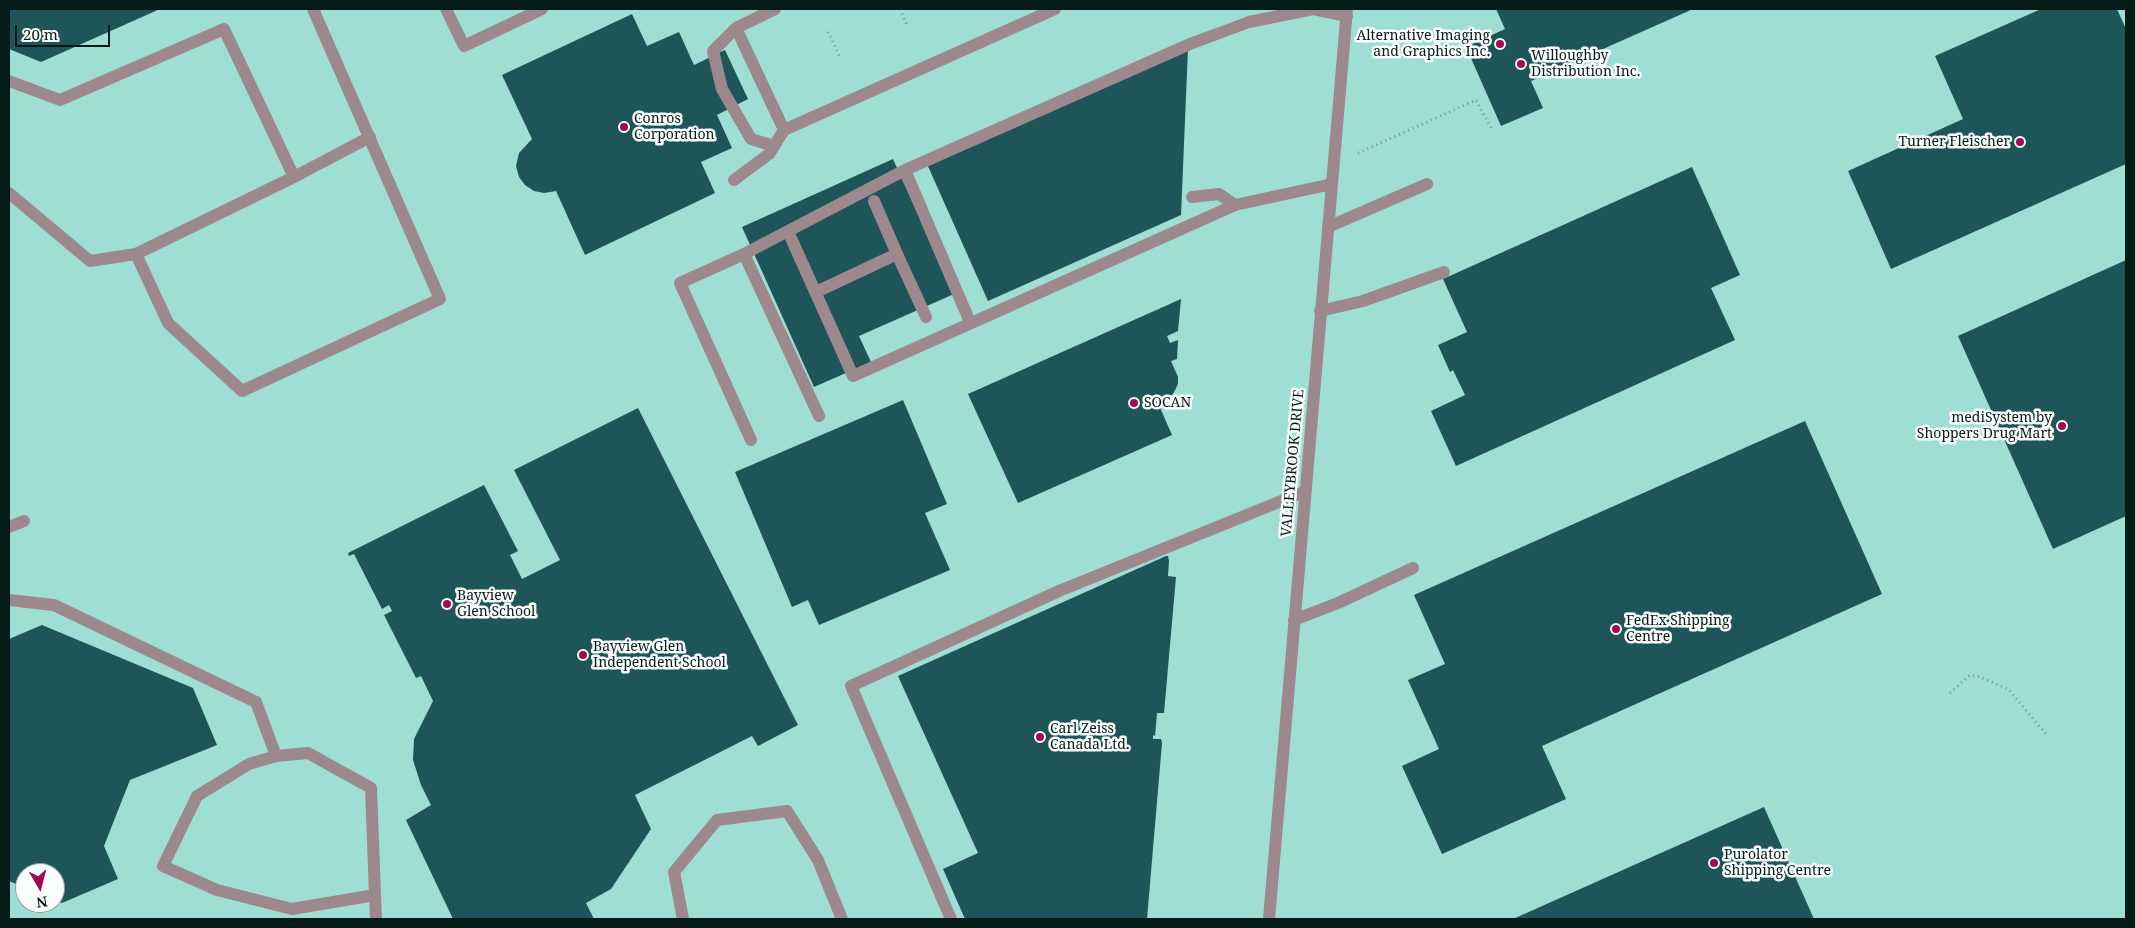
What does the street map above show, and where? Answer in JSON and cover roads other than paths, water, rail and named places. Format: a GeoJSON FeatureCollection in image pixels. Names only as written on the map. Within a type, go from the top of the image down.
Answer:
{"type":"FeatureCollection","features":[{"type":"Feature","properties":{"kind":"street"},"geometry":{"type":"LineString","coordinates":[[136,254],[168,323],[242,391],[440,299],[314,9]]}},
{"type":"Feature","properties":{"kind":"street"},"geometry":{"type":"LineString","coordinates":[[446,9],[464,46],[542,9]]}},
{"type":"Feature","properties":{"kind":"street"},"geometry":{"type":"LineString","coordinates":[[774,146],[751,139],[722,89],[713,50],[736,28],[775,9]]}},
{"type":"Feature","properties":{"kind":"street"},"geometry":{"type":"LineString","coordinates":[[734,180],[770,154],[784,130],[1055,9]]}},
{"type":"Feature","properties":{"kind":"street"},"geometry":{"type":"LineString","coordinates":[[751,440],[680,283],[744,254],[905,170],[1190,44],[1249,22],[1313,9],[1347,12]]}},
{"type":"Feature","properties":{"kind":"street","name":"VALLEYBROOK DRIVE"},"geometry":{"type":"LineString","coordinates":[[1269,919],[1347,12]]}},
{"type":"Feature","properties":{"kind":"street"},"geometry":{"type":"LineString","coordinates":[[736,28],[784,130]]}},
{"type":"Feature","properties":{"kind":"street"},"geometry":{"type":"LineString","coordinates":[[9,81],[60,100],[224,29],[294,177]]}},
{"type":"Feature","properties":{"kind":"street"},"geometry":{"type":"LineString","coordinates":[[9,193],[90,261],[136,254],[294,177],[370,137]]}},
{"type":"Feature","properties":{"kind":"street"},"geometry":{"type":"LineString","coordinates":[[905,170],[970,322]]}},
{"type":"Feature","properties":{"kind":"street"},"geometry":{"type":"LineString","coordinates":[[791,238],[853,376],[1234,205],[1332,184]]}},
{"type":"Feature","properties":{"kind":"street"},"geometry":{"type":"LineString","coordinates":[[1328,227],[1427,184]]}},
{"type":"Feature","properties":{"kind":"street"},"geometry":{"type":"LineString","coordinates":[[1192,196],[1219,194],[1234,205]]}},
{"type":"Feature","properties":{"kind":"street"},"geometry":{"type":"LineString","coordinates":[[874,201],[926,317]]}},
{"type":"Feature","properties":{"kind":"street"},"geometry":{"type":"LineString","coordinates":[[744,254],[819,416]]}},
{"type":"Feature","properties":{"kind":"street"},"geometry":{"type":"LineString","coordinates":[[816,292],[898,254]]}},
{"type":"Feature","properties":{"kind":"street"},"geometry":{"type":"LineString","coordinates":[[1320,311],[1363,301],[1444,272]]}},
{"type":"Feature","properties":{"kind":"street"},"geometry":{"type":"LineString","coordinates":[[951,919],[851,686],[1059,592],[1306,491]]}},
{"type":"Feature","properties":{"kind":"street"},"geometry":{"type":"LineString","coordinates":[[9,528],[24,520]]}},
{"type":"Feature","properties":{"kind":"street"},"geometry":{"type":"LineString","coordinates":[[1294,620],[1338,603],[1413,568]]}},
{"type":"Feature","properties":{"kind":"street"},"geometry":{"type":"LineString","coordinates":[[9,600],[54,605],[256,702],[276,756]]}},
{"type":"Feature","properties":{"kind":"street"},"geometry":{"type":"LineString","coordinates":[[375,896],[292,909],[217,890],[163,866],[197,796],[250,764],[276,756],[308,753],[371,788],[376,919]]}},
{"type":"Feature","properties":{"kind":"street"},"geometry":{"type":"LineString","coordinates":[[683,919],[674,872],[717,820],[787,811],[818,860],[842,919]]}},
{"type":"Feature","properties":{"kind":"place","name":"Alternative Imaging and Graphics Inc."},"geometry":{"type":"Point","coordinates":[1500,44]}},
{"type":"Feature","properties":{"kind":"place","name":"Willoughby Distribution Inc."},"geometry":{"type":"Point","coordinates":[1521,64]}},
{"type":"Feature","properties":{"kind":"place","name":"Conros Corporation"},"geometry":{"type":"Point","coordinates":[624,127]}},
{"type":"Feature","properties":{"kind":"place","name":"Turner Fleischer"},"geometry":{"type":"Point","coordinates":[2020,142]}},
{"type":"Feature","properties":{"kind":"place","name":"SOCAN"},"geometry":{"type":"Point","coordinates":[1134,403]}},
{"type":"Feature","properties":{"kind":"place","name":"mediSystem by Shoppers Drug Mart"},"geometry":{"type":"Point","coordinates":[2062,426]}},
{"type":"Feature","properties":{"kind":"place","name":"Bayview Glen School"},"geometry":{"type":"Point","coordinates":[447,604]}},
{"type":"Feature","properties":{"kind":"place","name":"FedEx Shipping Centre"},"geometry":{"type":"Point","coordinates":[1616,629]}},
{"type":"Feature","properties":{"kind":"place","name":"Bayview Glen Independent School"},"geometry":{"type":"Point","coordinates":[583,655]}},
{"type":"Feature","properties":{"kind":"place","name":"Carl Zeiss Canada Ltd."},"geometry":{"type":"Point","coordinates":[1040,737]}},
{"type":"Feature","properties":{"kind":"place","name":"Purolator Shipping Centre"},"geometry":{"type":"Point","coordinates":[1714,863]}}]}
